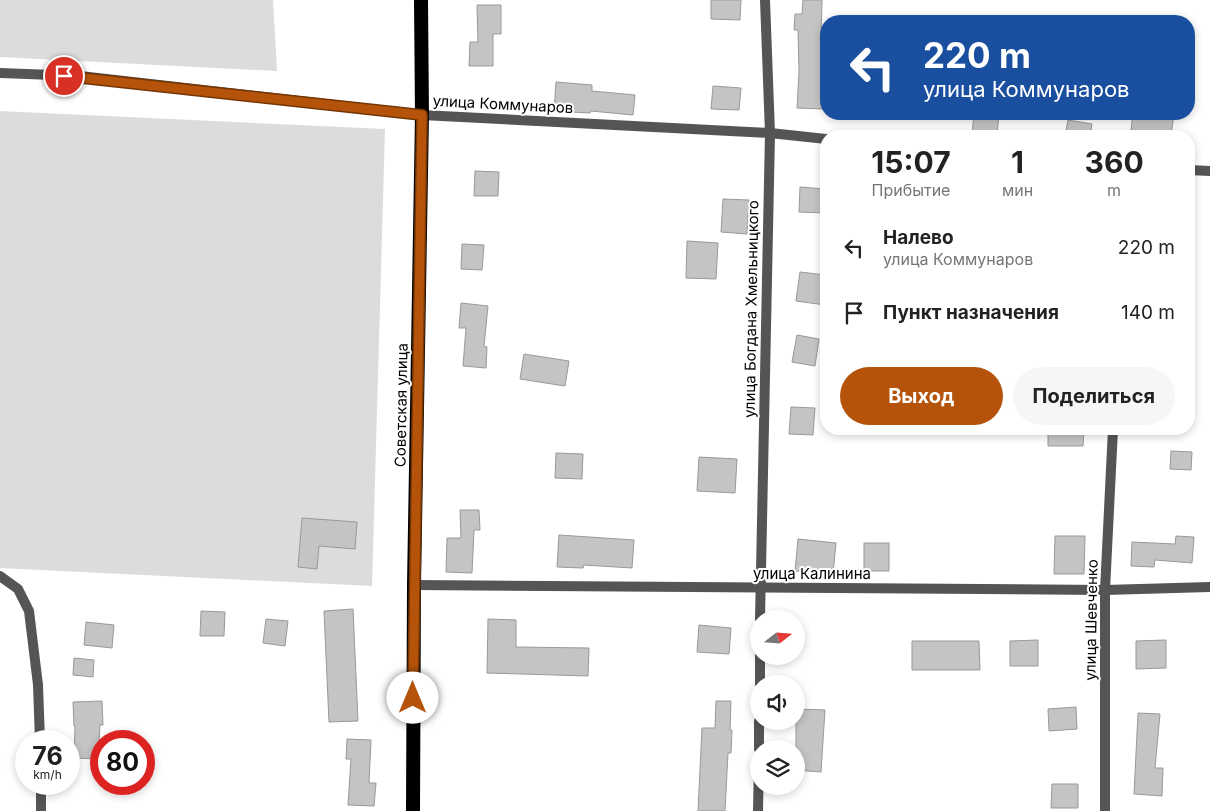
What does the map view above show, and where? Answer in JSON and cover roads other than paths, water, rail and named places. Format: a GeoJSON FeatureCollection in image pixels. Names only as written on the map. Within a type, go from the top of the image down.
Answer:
{"type":"FeatureCollection","features":[{"type":"Feature","properties":{"kind":"highway","name":"Советская улица"},"geometry":{"type":"LineString","coordinates":[[413,811],[414,585],[422,115],[421,0]]}},
{"type":"Feature","properties":{"kind":"street","name":"улица Богдана Хмельницкого"},"geometry":{"type":"LineString","coordinates":[[760,610],[770,133],[765,0]]}},
{"type":"Feature","properties":{"kind":"street","name":"улица Коммунаров"},"geometry":{"type":"LineString","coordinates":[[0,73],[80,76],[422,115],[770,133],[820,138]]}},
{"type":"Feature","properties":{"kind":"street"},"geometry":{"type":"LineString","coordinates":[[1195,170],[1210,170]]}},
{"type":"Feature","properties":{"kind":"street","name":"улица Шевченко"},"geometry":{"type":"LineString","coordinates":[[1105,811],[1105,590],[1113,435]]}},
{"type":"Feature","properties":{"kind":"street"},"geometry":{"type":"LineString","coordinates":[[0,576],[18,589],[28,611],[38,685],[40,730]]}},
{"type":"Feature","properties":{"kind":"street","name":"улица Калинина"},"geometry":{"type":"LineString","coordinates":[[414,585],[1105,590],[1210,587]]}},
{"type":"Feature","properties":{"kind":"street"},"geometry":{"type":"LineString","coordinates":[[41,795],[41,811]]}},
{"type":"Feature","properties":{"kind":"street"},"geometry":{"type":"LineString","coordinates":[[758,795],[758,811]]}}]}
